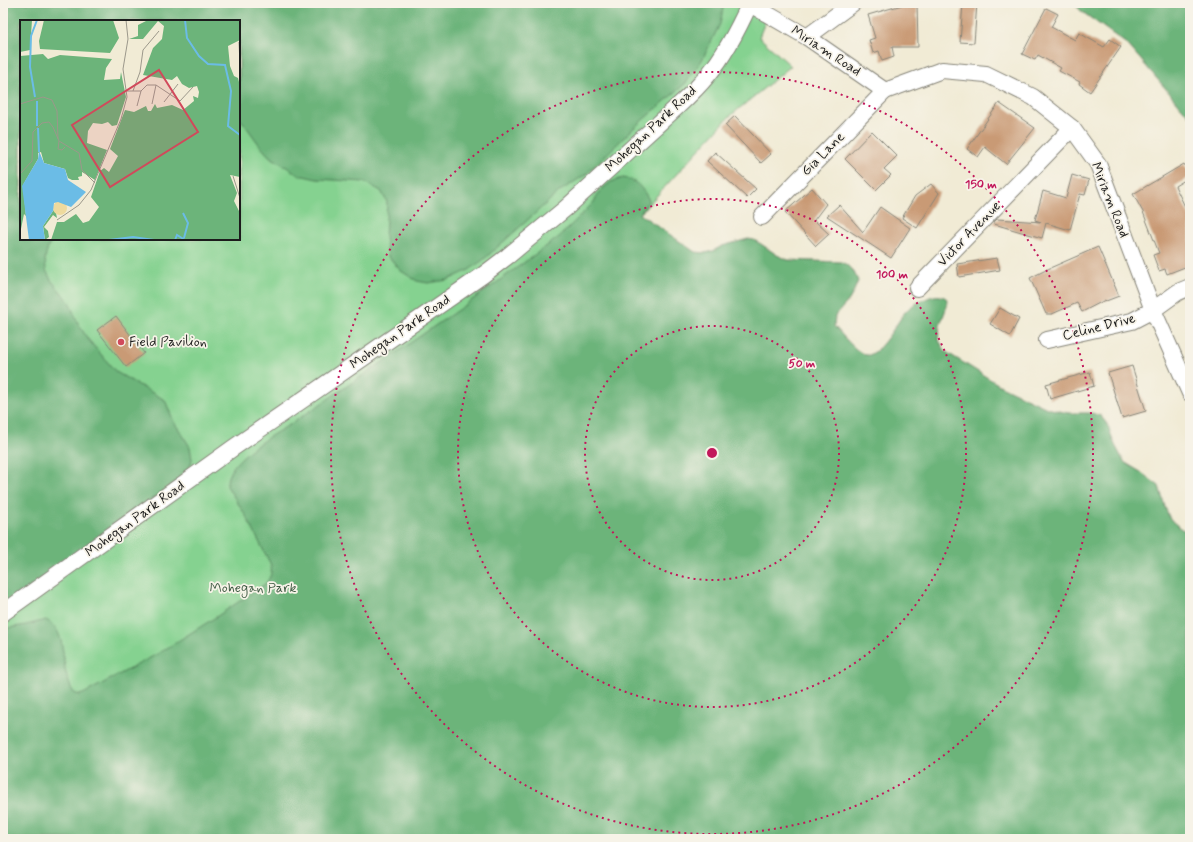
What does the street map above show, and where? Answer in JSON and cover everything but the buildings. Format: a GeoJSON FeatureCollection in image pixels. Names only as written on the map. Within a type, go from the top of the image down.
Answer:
{"type":"FeatureCollection","features":[{"type":"Feature","properties":{"kind":"street"},"geometry":{"type":"LineString","coordinates":[[807,37],[853,3]]}},
{"type":"Feature","properties":{"kind":"street","name":"Miriam Road"},"geometry":{"type":"LineString","coordinates":[[750,4],[807,37],[885,91],[942,70],[986,74],[1033,97],[1072,128],[1098,164],[1153,310],[1190,393]]}},
{"type":"Feature","properties":{"kind":"street","name":"Mohegan Park Road"},"geometry":{"type":"LineString","coordinates":[[3,613],[264,426],[483,275],[527,242],[700,84],[724,52],[750,4]]}},
{"type":"Feature","properties":{"kind":"street","name":"Gia Lane"},"geometry":{"type":"LineString","coordinates":[[762,217],[885,91]]}},
{"type":"Feature","properties":{"kind":"street","name":"Victor Avenue"},"geometry":{"type":"LineString","coordinates":[[917,288],[1072,128]]}},
{"type":"Feature","properties":{"kind":"street","name":"Celine Drive"},"geometry":{"type":"LineString","coordinates":[[1047,340],[1132,321],[1153,310],[1178,292],[1190,287]]}},
{"type":"Feature","properties":{"kind":"green space","name":"Mohegan Park"},"geometry":{"type":"Polygon","coordinates":[[[3,3],[752,3],[767,17],[759,37],[791,66],[729,117],[640,214],[713,426],[3,839],[3,3]]]}},
{"type":"Feature","properties":{"kind":"green space"},"geometry":{"type":"Polygon","coordinates":[[[3,3],[724,3],[720,24],[702,60],[686,83],[637,125],[585,175],[560,191],[483,260],[469,270],[448,280],[428,283],[417,281],[401,271],[388,256],[385,238],[387,202],[381,191],[365,182],[317,179],[299,175],[269,156],[240,119],[240,20],[20,20],[20,240],[52,240],[48,247],[45,258],[46,270],[51,280],[69,302],[78,323],[87,338],[116,372],[165,400],[174,422],[190,447],[192,459],[191,464],[181,478],[3,606],[3,3]]]}},
{"type":"Feature","properties":{"kind":"green space"},"geometry":{"type":"Polygon","coordinates":[[[1074,3],[1190,3],[1190,117],[1128,45],[1081,11],[1074,3]]]}},
{"type":"Feature","properties":{"kind":"green space"},"geometry":{"type":"Polygon","coordinates":[[[623,178],[632,180],[639,185],[649,200],[640,214],[695,252],[706,253],[722,246],[748,239],[754,240],[777,255],[788,260],[841,262],[847,265],[854,272],[858,281],[849,300],[835,316],[834,326],[853,347],[866,355],[876,351],[882,345],[911,306],[930,297],[941,296],[947,299],[947,306],[940,325],[938,339],[946,352],[1001,386],[1047,408],[1068,413],[1092,413],[1101,416],[1107,424],[1115,445],[1124,462],[1159,486],[1169,517],[1183,530],[1190,530],[1190,839],[3,839],[3,629],[46,620],[52,624],[60,636],[69,683],[74,693],[80,695],[159,653],[265,584],[271,575],[271,565],[246,516],[227,486],[228,477],[233,467],[241,458],[262,442],[393,355],[559,237],[593,203],[602,189],[611,182],[623,178]]]}},
{"type":"Feature","properties":{"kind":"place","name":"Field Pavilion"},"geometry":{"type":"Point","coordinates":[121,342]}}]}
